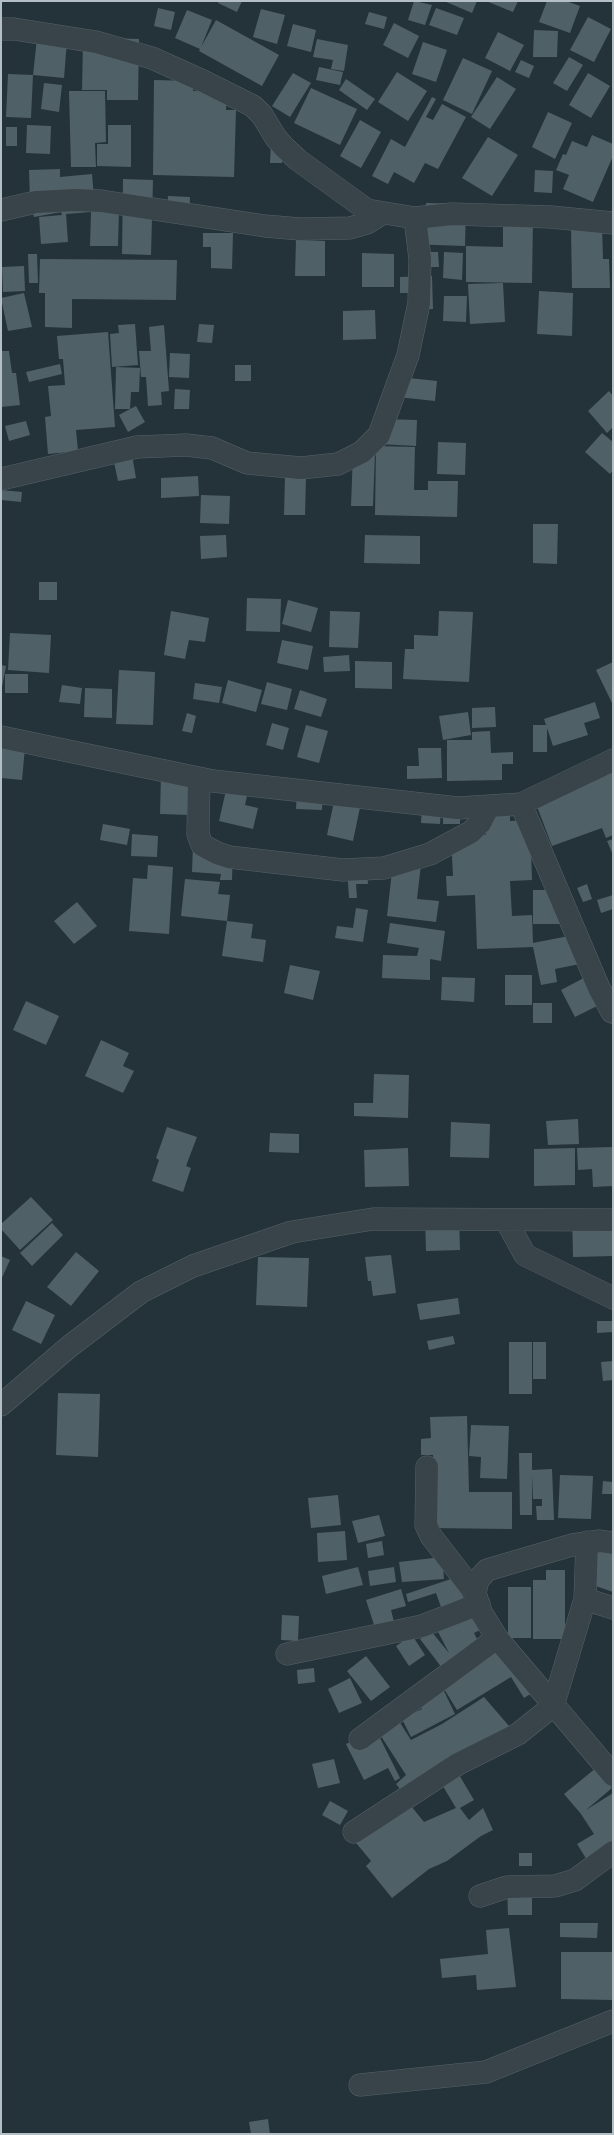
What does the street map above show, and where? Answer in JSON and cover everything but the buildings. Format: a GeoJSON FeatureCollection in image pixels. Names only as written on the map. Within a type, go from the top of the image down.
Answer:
{"type":"FeatureCollection","features":[{"type":"Feature","properties":{"kind":"street"},"geometry":{"type":"LineString","coordinates":[[1,29],[14,29],[96,42],[152,58],[203,81],[253,106],[262,115],[276,138],[298,160],[368,210],[415,218],[452,214],[551,217],[613,223]]}},
{"type":"Feature","properties":{"kind":"street"},"geometry":{"type":"LineString","coordinates":[[1,210],[36,202],[82,200],[138,206],[202,217],[300,229],[350,228],[367,223],[383,213]]}},
{"type":"Feature","properties":{"kind":"street"},"geometry":{"type":"LineString","coordinates":[[1,479],[137,447],[186,445],[206,447],[212,448],[247,463],[301,468],[338,464],[362,452],[379,435],[408,355],[419,303],[420,259],[415,218]]}},
{"type":"Feature","properties":{"kind":"street"},"geometry":{"type":"LineString","coordinates":[[1,737],[199,778],[424,806],[458,808],[521,804],[613,760]]}},
{"type":"Feature","properties":{"kind":"street"},"geometry":{"type":"LineString","coordinates":[[199,778],[198,834],[202,845],[217,853],[229,857],[343,870],[384,868],[430,854],[471,832],[480,823],[489,806]]}},
{"type":"Feature","properties":{"kind":"street"},"geometry":{"type":"LineString","coordinates":[[521,804],[599,988],[612,1012]]}},
{"type":"Feature","properties":{"kind":"street"},"geometry":{"type":"LineString","coordinates":[[1,1405],[70,1346],[141,1292],[193,1266],[292,1232],[373,1219],[613,1220]]}},
{"type":"Feature","properties":{"kind":"street"},"geometry":{"type":"LineString","coordinates":[[506,1220],[525,1255],[613,1298]]}},
{"type":"Feature","properties":{"kind":"street"},"geometry":{"type":"LineString","coordinates":[[427,1466],[426,1525],[431,1536],[477,1598]]}},
{"type":"Feature","properties":{"kind":"street"},"geometry":{"type":"LineString","coordinates":[[613,1543],[600,1541],[586,1542],[487,1570],[478,1580],[477,1598],[481,1612],[497,1638],[553,1706],[613,1775]]}},
{"type":"Feature","properties":{"kind":"street"},"geometry":{"type":"LineString","coordinates":[[354,1832],[458,1764],[518,1734],[553,1706],[585,1599],[586,1542]]}},
{"type":"Feature","properties":{"kind":"street"},"geometry":{"type":"LineString","coordinates":[[287,1654],[422,1626],[477,1598]]}},
{"type":"Feature","properties":{"kind":"street"},"geometry":{"type":"LineString","coordinates":[[585,1599],[613,1608]]}},
{"type":"Feature","properties":{"kind":"street"},"geometry":{"type":"LineString","coordinates":[[360,1740],[497,1638]]}},
{"type":"Feature","properties":{"kind":"street"},"geometry":{"type":"LineString","coordinates":[[480,1896],[507,1887],[556,1886],[575,1880],[613,1852]]}},
{"type":"Feature","properties":{"kind":"street"},"geometry":{"type":"LineString","coordinates":[[360,2085],[486,2072],[613,2021]]}}]}
